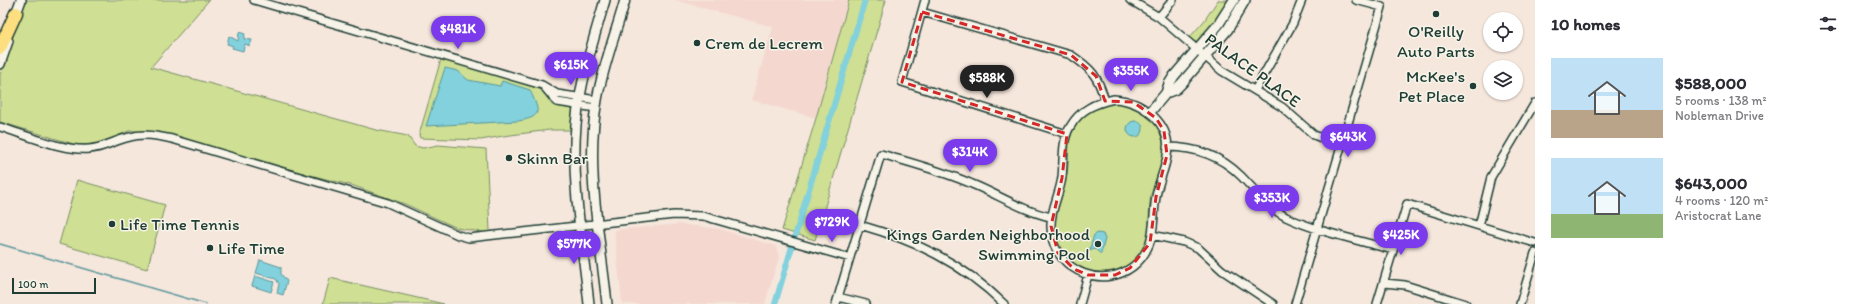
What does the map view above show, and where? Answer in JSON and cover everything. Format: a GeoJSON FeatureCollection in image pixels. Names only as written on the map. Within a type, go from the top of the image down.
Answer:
{"type":"FeatureCollection","features":[{"type":"Feature","properties":{"kind":"highway"},"geometry":{"type":"LineString","coordinates":[[0,48],[16,13]]}},
{"type":"Feature","properties":{"kind":"main road"},"geometry":{"type":"LineString","coordinates":[[0,64],[21,0]]}},
{"type":"Feature","properties":{"kind":"main road"},"geometry":{"type":"LineString","coordinates":[[589,304],[575,148],[579,101],[605,0]]}},
{"type":"Feature","properties":{"kind":"main road"},"geometry":{"type":"LineString","coordinates":[[607,304],[598,223],[593,158],[597,104],[625,0]]}},
{"type":"Feature","properties":{"kind":"main road"},"geometry":{"type":"LineString","coordinates":[[1150,112],[1166,93],[1169,84],[1218,25],[1234,0]]}},
{"type":"Feature","properties":{"kind":"main road"},"geometry":{"type":"LineString","coordinates":[[1166,93],[1176,89],[1182,83],[1228,29],[1244,0]]}},
{"type":"Feature","properties":{"kind":"street"},"geometry":{"type":"LineString","coordinates":[[254,0],[263,1],[368,34],[542,85],[557,94],[579,101],[597,104]]}},
{"type":"Feature","properties":{"kind":"street"},"geometry":{"type":"LineString","coordinates":[[925,0],[902,82],[1067,134]]}},
{"type":"Feature","properties":{"kind":"street","name":"PALACE PLACE"},"geometry":{"type":"LineString","coordinates":[[1130,0],[1159,17],[1222,70],[1282,107],[1314,136],[1341,146]]}},
{"type":"Feature","properties":{"kind":"street"},"geometry":{"type":"LineString","coordinates":[[1159,17],[1173,0]]}},
{"type":"Feature","properties":{"kind":"street"},"geometry":{"type":"LineString","coordinates":[[1255,90],[1293,23],[1302,0]]}},
{"type":"Feature","properties":{"kind":"street"},"geometry":{"type":"LineString","coordinates":[[1295,304],[1382,7],[1356,0]]}},
{"type":"Feature","properties":{"kind":"street"},"geometry":{"type":"LineString","coordinates":[[922,12],[1071,55],[1087,65],[1096,76],[1105,101]]}},
{"type":"Feature","properties":{"kind":"street"},"geometry":{"type":"LineString","coordinates":[[1124,100],[1142,106],[1150,112],[1161,125],[1167,147],[1167,155],[1156,197],[1152,235],[1143,256],[1130,268],[1115,275],[1104,277],[1088,275],[1074,269],[1058,253],[1051,234],[1051,217],[1062,178],[1067,134],[1076,118],[1087,108],[1105,101],[1124,100]]}},
{"type":"Feature","properties":{"kind":"street"},"geometry":{"type":"LineString","coordinates":[[1479,226],[1491,177],[1535,103]]}},
{"type":"Feature","properties":{"kind":"street"},"geometry":{"type":"LineString","coordinates":[[0,127],[80,150],[104,147],[128,137],[138,135],[150,134],[172,139],[382,201],[458,236],[468,238],[581,224],[674,215],[703,216],[850,258]]}},
{"type":"Feature","properties":{"kind":"street"},"geometry":{"type":"LineString","coordinates":[[1167,147],[1187,147],[1204,152],[1240,175],[1267,204],[1285,216],[1317,228],[1393,250]]}},
{"type":"Feature","properties":{"kind":"street"},"geometry":{"type":"LineString","coordinates":[[866,304],[837,300],[881,154],[956,177],[996,194],[1020,207],[1051,217]]}},
{"type":"Feature","properties":{"kind":"street"},"geometry":{"type":"LineString","coordinates":[[1377,304],[1407,204],[1535,243]]}},
{"type":"Feature","properties":{"kind":"street"},"geometry":{"type":"LineString","coordinates":[[860,225],[896,235],[926,248],[955,264],[984,285],[1004,304]]}},
{"type":"Feature","properties":{"kind":"street"},"geometry":{"type":"LineString","coordinates":[[1152,235],[1184,242],[1198,248],[1222,270],[1273,304]]}},
{"type":"Feature","properties":{"kind":"street"},"geometry":{"type":"LineString","coordinates":[[1520,304],[1535,253]]}},
{"type":"Feature","properties":{"kind":"street"},"geometry":{"type":"LineString","coordinates":[[1080,304],[1088,275]]}},
{"type":"Feature","properties":{"kind":"street"},"geometry":{"type":"LineString","coordinates":[[1384,283],[1405,286],[1463,303]]}},
{"type":"Feature","properties":{"kind":"highlighted area"},"geometry":{"type":"Polygon","coordinates":[[[922,12],[1071,55],[1096,76],[1105,101],[1133,102],[1156,118],[1164,131],[1167,155],[1156,197],[1150,243],[1130,268],[1115,275],[1088,275],[1074,269],[1058,253],[1051,226],[1062,178],[1067,134],[902,82],[922,12]]]}},
{"type":"Feature","properties":{"kind":"shaded area"},"geometry":{"type":"Polygon","coordinates":[[[674,0],[849,0],[816,118],[751,100],[773,27],[674,0]]]}},
{"type":"Feature","properties":{"kind":"shaded area"},"geometry":{"type":"Polygon","coordinates":[[[680,224],[720,229],[776,246],[779,257],[765,304],[622,304],[614,230],[680,224]]]}},
{"type":"Feature","properties":{"kind":"green space"},"geometry":{"type":"Polygon","coordinates":[[[25,0],[209,0],[151,67],[376,130],[408,136],[415,146],[423,148],[438,145],[486,149],[490,230],[487,233],[457,228],[405,204],[354,186],[131,130],[98,144],[77,145],[0,122],[0,75],[25,0]]]}},
{"type":"Feature","properties":{"kind":"green space"},"geometry":{"type":"Polygon","coordinates":[[[849,0],[886,0],[815,240],[782,230],[816,118],[849,0]]]}},
{"type":"Feature","properties":{"kind":"green space"},"geometry":{"type":"Polygon","coordinates":[[[1218,0],[1230,0],[1217,20],[1197,43],[1189,38],[1204,21],[1218,0]]]}},
{"type":"Feature","properties":{"kind":"green space"},"geometry":{"type":"Polygon","coordinates":[[[441,59],[538,87],[543,91],[552,105],[573,109],[574,115],[571,130],[550,130],[481,140],[420,138],[419,135],[441,59]]]}},
{"type":"Feature","properties":{"kind":"green space"},"geometry":{"type":"Polygon","coordinates":[[[1116,103],[1135,109],[1152,120],[1162,137],[1164,147],[1163,158],[1151,195],[1147,240],[1140,254],[1133,262],[1123,268],[1101,272],[1089,271],[1078,267],[1069,261],[1062,252],[1055,236],[1054,219],[1066,180],[1069,145],[1074,129],[1086,114],[1097,108],[1116,103]]]}},
{"type":"Feature","properties":{"kind":"green space","name":"Life Time Tennis"},"geometry":{"type":"Polygon","coordinates":[[[77,180],[165,205],[147,269],[59,244],[77,180]]]}},
{"type":"Feature","properties":{"kind":"green space"},"geometry":{"type":"Polygon","coordinates":[[[330,278],[444,304],[323,304],[330,278]]]}},
{"type":"Feature","properties":{"kind":"water"},"geometry":{"type":"Polygon","coordinates":[[[239,32],[245,34],[244,39],[252,40],[250,46],[245,44],[243,51],[232,48],[233,46],[227,44],[229,36],[238,41],[239,32]]]}},
{"type":"Feature","properties":{"kind":"water"},"geometry":{"type":"Polygon","coordinates":[[[445,68],[458,71],[468,80],[500,86],[502,81],[530,90],[537,107],[536,114],[527,119],[518,121],[426,126],[445,68]]]}},
{"type":"Feature","properties":{"kind":"water"},"geometry":{"type":"Polygon","coordinates":[[[1135,121],[1141,123],[1143,129],[1141,135],[1135,137],[1129,135],[1127,129],[1129,123],[1135,121]]]}},
{"type":"Feature","properties":{"kind":"water","name":"Kings Garden Neighborhood Swimming Pool"},"geometry":{"type":"Polygon","coordinates":[[[1098,233],[1103,234],[1105,239],[1101,254],[1095,249],[1089,251],[1094,235],[1098,233]]]}},
{"type":"Feature","properties":{"kind":"water"},"geometry":{"type":"Polygon","coordinates":[[[260,260],[281,267],[281,274],[287,281],[283,295],[277,293],[279,284],[276,279],[256,273],[260,260]]]}},
{"type":"Feature","properties":{"kind":"water"},"geometry":{"type":"Polygon","coordinates":[[[255,276],[274,282],[271,292],[252,286],[255,276]]]}},
{"type":"Feature","properties":{"kind":"waterway"},"geometry":{"type":"LineString","coordinates":[[775,304],[865,0]]}},
{"type":"Feature","properties":{"kind":"waterway"},"geometry":{"type":"LineString","coordinates":[[0,244],[206,304]]}},
{"type":"Feature","properties":{"kind":"place","name":"O'Reilly Auto Parts"},"geometry":{"type":"Point","coordinates":[1436,14]}},
{"type":"Feature","properties":{"kind":"place","name":"Crem de Lecrem"},"geometry":{"type":"Point","coordinates":[697,43]}},
{"type":"Feature","properties":{"kind":"place","name":"McKee's Pet Place"},"geometry":{"type":"Point","coordinates":[1473,86]}},
{"type":"Feature","properties":{"kind":"place","name":"Skinn Bar"},"geometry":{"type":"Point","coordinates":[509,158]}},
{"type":"Feature","properties":{"kind":"place","name":"Life Time Tennis"},"geometry":{"type":"Point","coordinates":[112,224]}},
{"type":"Feature","properties":{"kind":"place","name":"Kings Garden Neighborhood Swimming Pool"},"geometry":{"type":"Point","coordinates":[1098,244]}},
{"type":"Feature","properties":{"kind":"place","name":"Life Time"},"geometry":{"type":"Point","coordinates":[210,248]}}]}
